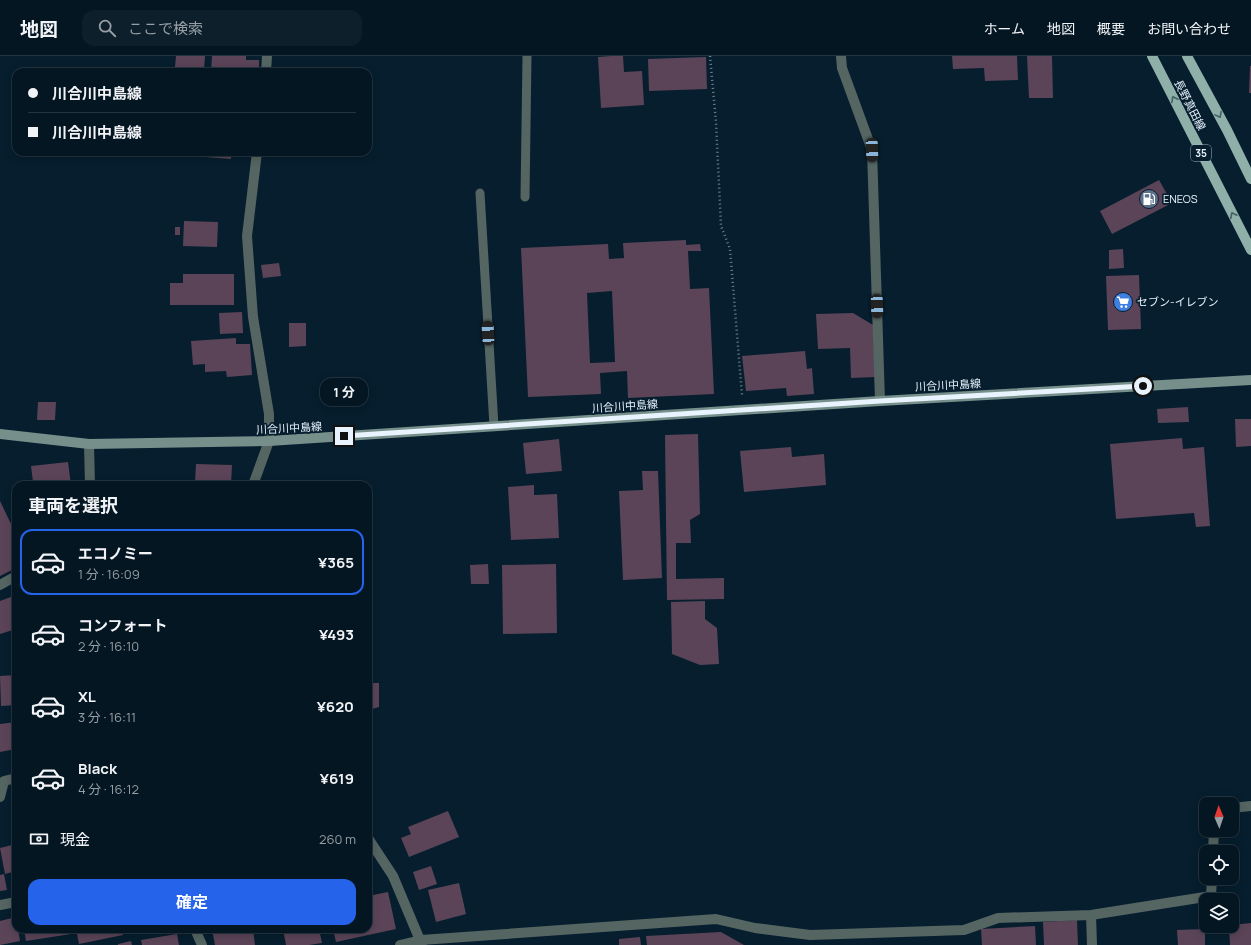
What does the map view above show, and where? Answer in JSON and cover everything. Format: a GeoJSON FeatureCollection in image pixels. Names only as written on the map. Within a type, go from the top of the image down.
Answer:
{"type":"FeatureCollection","features":[{"type":"Feature","properties":{"kind":"main road","name":"長野真田線"},"geometry":{"type":"LineString","coordinates":[[1152,56],[1251,250]]}},
{"type":"Feature","properties":{"kind":"main road","name":"長野真田線"},"geometry":{"type":"LineString","coordinates":[[1187,56],[1227,130],[1251,179]]}},
{"type":"Feature","properties":{"kind":"main road","name":"川合川中島線"},"geometry":{"type":"LineString","coordinates":[[0,434],[89,444],[269,442],[880,401],[1251,380]]}},
{"type":"Feature","properties":{"kind":"street"},"geometry":{"type":"LineString","coordinates":[[266,68],[267,56]]}},
{"type":"Feature","properties":{"kind":"street"},"geometry":{"type":"LineString","coordinates":[[841,56],[842,68],[872,150],[880,401]]}},
{"type":"Feature","properties":{"kind":"street"},"geometry":{"type":"LineString","coordinates":[[254,481],[269,442],[269,414],[253,317],[247,236],[257,156]]}},
{"type":"Feature","properties":{"kind":"street"},"geometry":{"type":"LineString","coordinates":[[89,444],[90,481]]}},
{"type":"Feature","properties":{"kind":"street"},"geometry":{"type":"LineString","coordinates":[[0,585],[12,578]]}},
{"type":"Feature","properties":{"kind":"street"},"geometry":{"type":"LineString","coordinates":[[0,797],[4,781],[12,779]]}},
{"type":"Feature","properties":{"kind":"street"},"geometry":{"type":"LineString","coordinates":[[1239,807],[1251,806]]}},
{"type":"Feature","properties":{"kind":"street"},"geometry":{"type":"LineString","coordinates":[[372,844],[393,876],[422,943]]}},
{"type":"Feature","properties":{"kind":"street"},"geometry":{"type":"LineString","coordinates":[[400,945],[716,919],[755,928],[810,935],[964,930],[998,918],[1091,915],[1211,896],[1212,885]]}},
{"type":"Feature","properties":{"kind":"street"},"geometry":{"type":"LineString","coordinates":[[0,905],[12,903]]}},
{"type":"Feature","properties":{"kind":"street"},"geometry":{"type":"LineString","coordinates":[[1091,915],[1092,945]]}},
{"type":"Feature","properties":{"kind":"street"},"geometry":{"type":"LineString","coordinates":[[198,933],[202,945]]}},
{"type":"Feature","properties":{"kind":"lane"},"geometry":{"type":"LineString","coordinates":[[525,197],[527,56]]}},
{"type":"Feature","properties":{"kind":"lane"},"geometry":{"type":"LineString","coordinates":[[480,193],[494,426]]}},
{"type":"Feature","properties":{"kind":"path"},"geometry":{"type":"LineString","coordinates":[[710,56],[716,122],[721,226],[730,249],[744,410]]}},
{"type":"Feature","properties":{"kind":"building"},"geometry":{"type":"Polygon","coordinates":[[[176,56],[205,56],[204,68],[175,67],[176,56]]]}},
{"type":"Feature","properties":{"kind":"building"},"geometry":{"type":"Polygon","coordinates":[[[212,56],[246,56],[246,60],[259,60],[259,68],[211,68],[212,56]]]}},
{"type":"Feature","properties":{"kind":"building"},"geometry":{"type":"Polygon","coordinates":[[[623,56],[624,72],[642,71],[644,105],[601,108],[598,57],[623,56]]]}},
{"type":"Feature","properties":{"kind":"building"},"geometry":{"type":"Polygon","coordinates":[[[952,56],[1017,56],[1018,80],[985,81],[984,68],[953,69],[952,56]]]}},
{"type":"Feature","properties":{"kind":"building"},"geometry":{"type":"Polygon","coordinates":[[[1027,56],[1052,56],[1053,98],[1029,98],[1027,56]]]}},
{"type":"Feature","properties":{"kind":"building"},"geometry":{"type":"Polygon","coordinates":[[[706,57],[707,89],[649,91],[648,59],[706,57]]]}},
{"type":"Feature","properties":{"kind":"building"},"geometry":{"type":"Polygon","coordinates":[[[1250,66],[1251,93],[1249,93],[1250,66]]]}},
{"type":"Feature","properties":{"kind":"building"},"geometry":{"type":"Polygon","coordinates":[[[193,156],[231,156],[231,159],[193,156]]]}},
{"type":"Feature","properties":{"kind":"building"},"geometry":{"type":"Polygon","coordinates":[[[1159,180],[1172,203],[1112,234],[1100,211],[1159,180]]]}},
{"type":"Feature","properties":{"kind":"building"},"geometry":{"type":"Polygon","coordinates":[[[184,221],[218,222],[217,247],[183,246],[184,221]]]}},
{"type":"Feature","properties":{"kind":"building"},"geometry":{"type":"Polygon","coordinates":[[[175,227],[180,227],[180,235],[175,235],[175,227]]]}},
{"type":"Feature","properties":{"kind":"building"},"geometry":{"type":"Polygon","coordinates":[[[686,240],[686,245],[700,244],[701,251],[688,251],[690,289],[709,288],[714,394],[628,398],[627,371],[600,373],[601,394],[528,397],[521,248],[608,244],[609,259],[624,258],[623,243],[686,240]],[[612,291],[587,293],[590,363],[615,362],[612,291]]]}},
{"type":"Feature","properties":{"kind":"building"},"geometry":{"type":"Polygon","coordinates":[[[1123,249],[1124,268],[1109,269],[1109,250],[1123,249]]]}},
{"type":"Feature","properties":{"kind":"building"},"geometry":{"type":"Polygon","coordinates":[[[279,263],[281,276],[263,278],[261,265],[279,263]]]}},
{"type":"Feature","properties":{"kind":"building"},"geometry":{"type":"Polygon","coordinates":[[[183,274],[234,274],[234,305],[170,305],[170,283],[183,283],[183,274]]]}},
{"type":"Feature","properties":{"kind":"building","name":"セブン-イレブン"},"geometry":{"type":"Polygon","coordinates":[[[1139,275],[1141,329],[1108,330],[1106,276],[1139,275]]]}},
{"type":"Feature","properties":{"kind":"building"},"geometry":{"type":"Polygon","coordinates":[[[242,312],[243,333],[220,334],[219,313],[242,312]]]}},
{"type":"Feature","properties":{"kind":"building"},"geometry":{"type":"Polygon","coordinates":[[[853,313],[873,325],[875,377],[851,378],[850,348],[818,349],[816,314],[853,313]]]}},
{"type":"Feature","properties":{"kind":"building"},"geometry":{"type":"Polygon","coordinates":[[[289,323],[306,323],[306,346],[289,347],[289,323]]]}},
{"type":"Feature","properties":{"kind":"building"},"geometry":{"type":"Polygon","coordinates":[[[236,338],[236,344],[250,344],[252,375],[227,377],[226,371],[205,372],[205,364],[193,365],[191,341],[236,338]]]}},
{"type":"Feature","properties":{"kind":"building"},"geometry":{"type":"Polygon","coordinates":[[[805,351],[807,369],[812,368],[814,394],[787,396],[786,388],[746,391],[742,356],[805,351]]]}},
{"type":"Feature","properties":{"kind":"building"},"geometry":{"type":"Polygon","coordinates":[[[38,402],[56,402],[55,420],[37,420],[38,402]]]}},
{"type":"Feature","properties":{"kind":"building"},"geometry":{"type":"Polygon","coordinates":[[[1188,407],[1189,422],[1158,423],[1157,409],[1188,407]]]}},
{"type":"Feature","properties":{"kind":"building"},"geometry":{"type":"Polygon","coordinates":[[[1235,419],[1251,419],[1251,446],[1236,447],[1235,419]]]}},
{"type":"Feature","properties":{"kind":"building"},"geometry":{"type":"Polygon","coordinates":[[[698,434],[700,514],[690,520],[691,543],[676,543],[676,579],[724,578],[724,599],[667,600],[665,435],[698,434]]]}},
{"type":"Feature","properties":{"kind":"building"},"geometry":{"type":"Polygon","coordinates":[[[1182,438],[1183,449],[1204,447],[1210,526],[1196,527],[1194,513],[1116,519],[1110,444],[1182,438]]]}},
{"type":"Feature","properties":{"kind":"building"},"geometry":{"type":"Polygon","coordinates":[[[559,439],[562,471],[526,474],[523,443],[559,439]]]}},
{"type":"Feature","properties":{"kind":"building"},"geometry":{"type":"Polygon","coordinates":[[[791,447],[792,457],[824,454],[826,485],[744,492],[740,451],[791,447]]]}},
{"type":"Feature","properties":{"kind":"building"},"geometry":{"type":"Polygon","coordinates":[[[68,462],[70,481],[33,481],[31,466],[68,462]]]}},
{"type":"Feature","properties":{"kind":"building"},"geometry":{"type":"Polygon","coordinates":[[[196,464],[232,465],[231,481],[195,481],[196,464]]]}},
{"type":"Feature","properties":{"kind":"building"},"geometry":{"type":"Polygon","coordinates":[[[642,471],[658,471],[662,578],[623,580],[619,491],[643,490],[642,471]]]}},
{"type":"Feature","properties":{"kind":"building"},"geometry":{"type":"Polygon","coordinates":[[[534,485],[534,495],[557,494],[559,538],[511,540],[508,487],[534,485]]]}},
{"type":"Feature","properties":{"kind":"building"},"geometry":{"type":"Polygon","coordinates":[[[0,501],[12,526],[12,570],[0,576],[0,501]]]}},
{"type":"Feature","properties":{"kind":"building"},"geometry":{"type":"Polygon","coordinates":[[[488,564],[489,584],[471,584],[470,565],[488,564]]]}},
{"type":"Feature","properties":{"kind":"building"},"geometry":{"type":"Polygon","coordinates":[[[556,564],[557,633],[503,634],[502,565],[556,564]]]}},
{"type":"Feature","properties":{"kind":"building"},"geometry":{"type":"Polygon","coordinates":[[[12,596],[12,630],[0,634],[0,601],[12,596]]]}},
{"type":"Feature","properties":{"kind":"building"},"geometry":{"type":"Polygon","coordinates":[[[705,601],[705,619],[717,628],[719,664],[700,665],[672,654],[671,602],[705,601]]]}},
{"type":"Feature","properties":{"kind":"building"},"geometry":{"type":"Polygon","coordinates":[[[12,675],[12,705],[1,706],[0,676],[12,675]]]}},
{"type":"Feature","properties":{"kind":"building"},"geometry":{"type":"Polygon","coordinates":[[[372,683],[379,683],[379,707],[372,709],[372,683]]]}},
{"type":"Feature","properties":{"kind":"building"},"geometry":{"type":"Polygon","coordinates":[[[12,722],[12,750],[0,752],[0,724],[12,722]]]}},
{"type":"Feature","properties":{"kind":"building"},"geometry":{"type":"Polygon","coordinates":[[[448,811],[459,837],[409,857],[401,838],[411,834],[408,827],[448,811]]]}},
{"type":"Feature","properties":{"kind":"building"},"geometry":{"type":"Polygon","coordinates":[[[12,845],[12,872],[5,874],[0,848],[12,845]]]}},
{"type":"Feature","properties":{"kind":"building"},"geometry":{"type":"Polygon","coordinates":[[[431,866],[437,884],[419,890],[413,872],[431,866]]]}},
{"type":"Feature","properties":{"kind":"building"},"geometry":{"type":"Polygon","coordinates":[[[4,874],[7,890],[0,891],[0,875],[4,874]]]}},
{"type":"Feature","properties":{"kind":"building"},"geometry":{"type":"Polygon","coordinates":[[[459,883],[466,914],[436,922],[428,890],[459,883]]]}},
{"type":"Feature","properties":{"kind":"building"},"geometry":{"type":"Polygon","coordinates":[[[388,892],[396,929],[336,942],[334,933],[372,933],[372,895],[388,892]]]}},
{"type":"Feature","properties":{"kind":"building"},"geometry":{"type":"Polygon","coordinates":[[[12,918],[12,933],[19,933],[20,941],[0,945],[0,921],[12,918]]]}},
{"type":"Feature","properties":{"kind":"building"},"geometry":{"type":"Polygon","coordinates":[[[1077,920],[1078,945],[1044,945],[1043,922],[1077,920]]]}},
{"type":"Feature","properties":{"kind":"building"},"geometry":{"type":"Polygon","coordinates":[[[1251,923],[1251,945],[1230,945],[1229,933],[1239,933],[1239,924],[1251,923]]]}},
{"type":"Feature","properties":{"kind":"building"},"geometry":{"type":"Polygon","coordinates":[[[1035,926],[1036,945],[982,945],[981,929],[1035,926]]]}},
{"type":"Feature","properties":{"kind":"building"},"geometry":{"type":"Polygon","coordinates":[[[1199,929],[1199,933],[1205,933],[1205,945],[1178,945],[1177,930],[1199,929]]]}},
{"type":"Feature","properties":{"kind":"building"},"geometry":{"type":"Polygon","coordinates":[[[721,932],[744,945],[647,945],[646,936],[721,932]]]}},
{"type":"Feature","properties":{"kind":"building"},"geometry":{"type":"Polygon","coordinates":[[[25,933],[71,934],[26,941],[25,933]]]}},
{"type":"Feature","properties":{"kind":"building"},"geometry":{"type":"Polygon","coordinates":[[[77,933],[123,933],[123,935],[79,944],[77,933]]]}},
{"type":"Feature","properties":{"kind":"building"},"geometry":{"type":"Polygon","coordinates":[[[213,933],[254,933],[255,945],[215,945],[213,933]]]}},
{"type":"Feature","properties":{"kind":"building"},"geometry":{"type":"Polygon","coordinates":[[[284,933],[320,933],[322,943],[309,945],[286,945],[284,933]]]}},
{"type":"Feature","properties":{"kind":"building"},"geometry":{"type":"Polygon","coordinates":[[[177,934],[179,945],[142,945],[141,940],[177,934]]]}},
{"type":"Feature","properties":{"kind":"building"},"geometry":{"type":"Polygon","coordinates":[[[640,937],[641,945],[619,945],[619,939],[640,937]]]}},
{"type":"Feature","properties":{"kind":"building"},"geometry":{"type":"Polygon","coordinates":[[[131,941],[132,945],[118,945],[118,944],[131,941]]]}},
{"type":"Feature","properties":{"kind":"place","name":"ENEOS"},"geometry":{"type":"Point","coordinates":[1149,199]}},
{"type":"Feature","properties":{"kind":"place","name":"セブン-イレブン"},"geometry":{"type":"Point","coordinates":[1123,302]}},
{"type":"Feature","properties":{"kind":"route"},"geometry":{"type":"LineString","coordinates":[[344,436],[880,401],[1143,386]]}}]}
